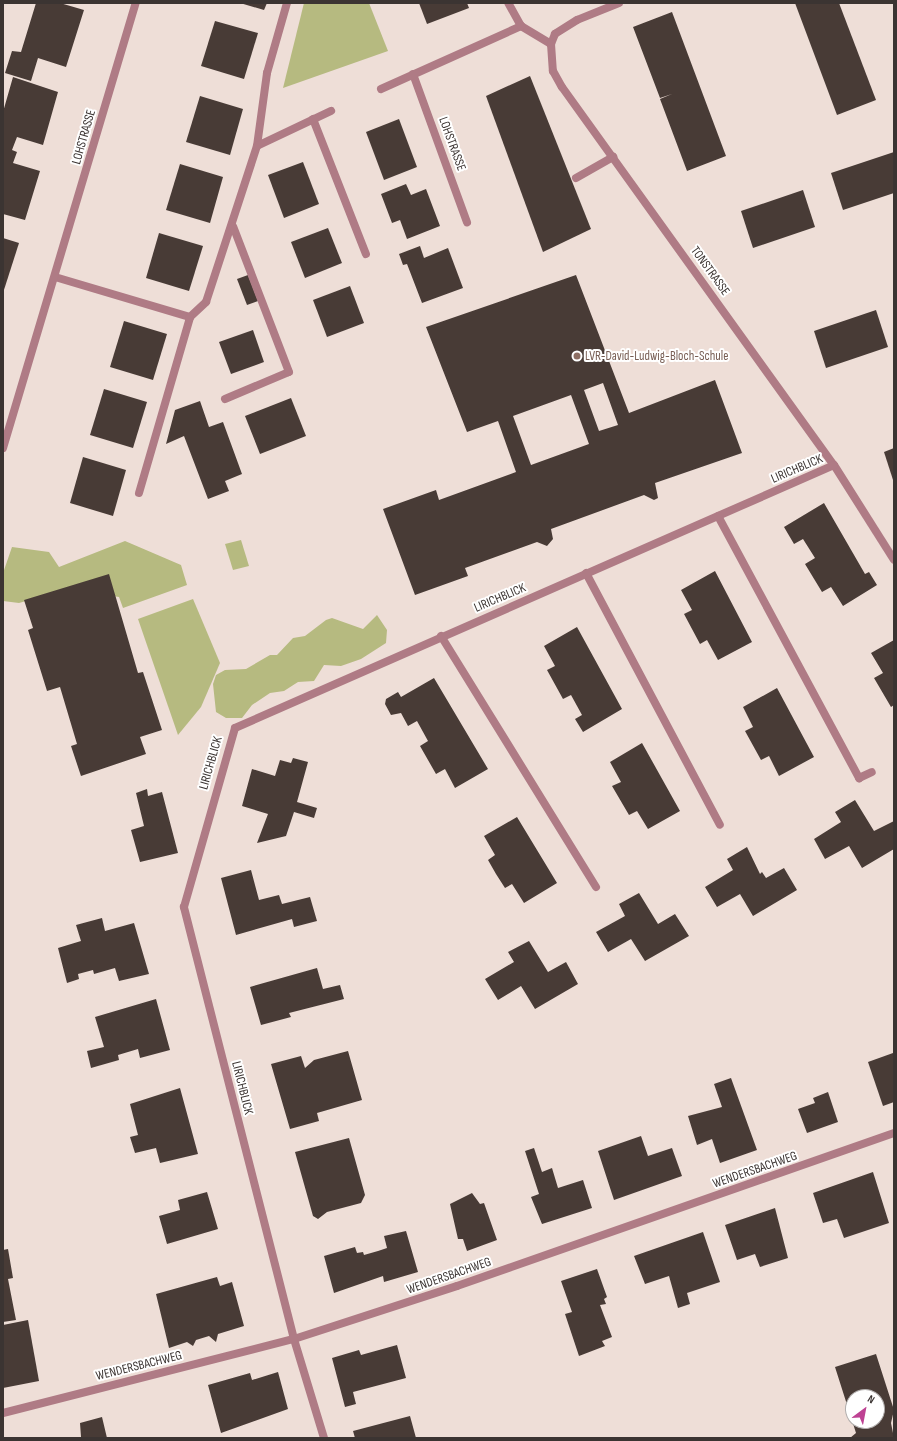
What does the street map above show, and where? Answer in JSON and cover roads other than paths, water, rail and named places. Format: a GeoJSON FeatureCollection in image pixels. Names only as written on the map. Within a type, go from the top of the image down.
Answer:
{"type":"FeatureCollection","features":[{"type":"Feature","properties":{"kind":"street","name":"LOHSTRASSE"},"geometry":{"type":"LineString","coordinates":[[3,448],[136,3]]}},
{"type":"Feature","properties":{"kind":"street"},"geometry":{"type":"LineString","coordinates":[[139,493],[190,317],[206,302],[233,226],[257,146],[267,73],[287,3]]}},
{"type":"Feature","properties":{"kind":"street"},"geometry":{"type":"LineString","coordinates":[[508,3],[521,26],[551,44],[565,26],[619,3]]}},
{"type":"Feature","properties":{"kind":"street"},"geometry":{"type":"LineString","coordinates":[[381,89],[521,26]]}},
{"type":"Feature","properties":{"kind":"street","name":"TONSTRASSE"},"geometry":{"type":"LineString","coordinates":[[551,44],[553,71],[562,88],[834,466],[894,560]]}},
{"type":"Feature","properties":{"kind":"street","name":"LOHSTRASSE"},"geometry":{"type":"LineString","coordinates":[[413,74],[467,222]]}},
{"type":"Feature","properties":{"kind":"street"},"geometry":{"type":"LineString","coordinates":[[257,146],[331,111]]}},
{"type":"Feature","properties":{"kind":"street"},"geometry":{"type":"LineString","coordinates":[[313,119],[366,254]]}},
{"type":"Feature","properties":{"kind":"street"},"geometry":{"type":"LineString","coordinates":[[576,178],[613,157]]}},
{"type":"Feature","properties":{"kind":"street"},"geometry":{"type":"LineString","coordinates":[[225,399],[289,372],[233,226]]}},
{"type":"Feature","properties":{"kind":"street"},"geometry":{"type":"LineString","coordinates":[[55,277],[190,317]]}},
{"type":"Feature","properties":{"kind":"street","name":"LIRICHBLICK"},"geometry":{"type":"LineString","coordinates":[[324,1438],[294,1339],[184,907],[228,742],[240,723],[834,466]]}},
{"type":"Feature","properties":{"kind":"street"},"geometry":{"type":"LineString","coordinates":[[718,516],[859,778],[872,772]]}},
{"type":"Feature","properties":{"kind":"street"},"geometry":{"type":"LineString","coordinates":[[586,573],[720,826]]}},
{"type":"Feature","properties":{"kind":"street"},"geometry":{"type":"LineString","coordinates":[[441,636],[596,887]]}},
{"type":"Feature","properties":{"kind":"street","name":"WENDERSBACHWEG"},"geometry":{"type":"LineString","coordinates":[[3,1413],[294,1339],[457,1286],[894,1133]]}},
{"type":"Feature","properties":{"kind":"place","name":"LVR-David-Ludwig-Bloch-Schule"},"geometry":{"type":"Point","coordinates":[577,356]}}]}
